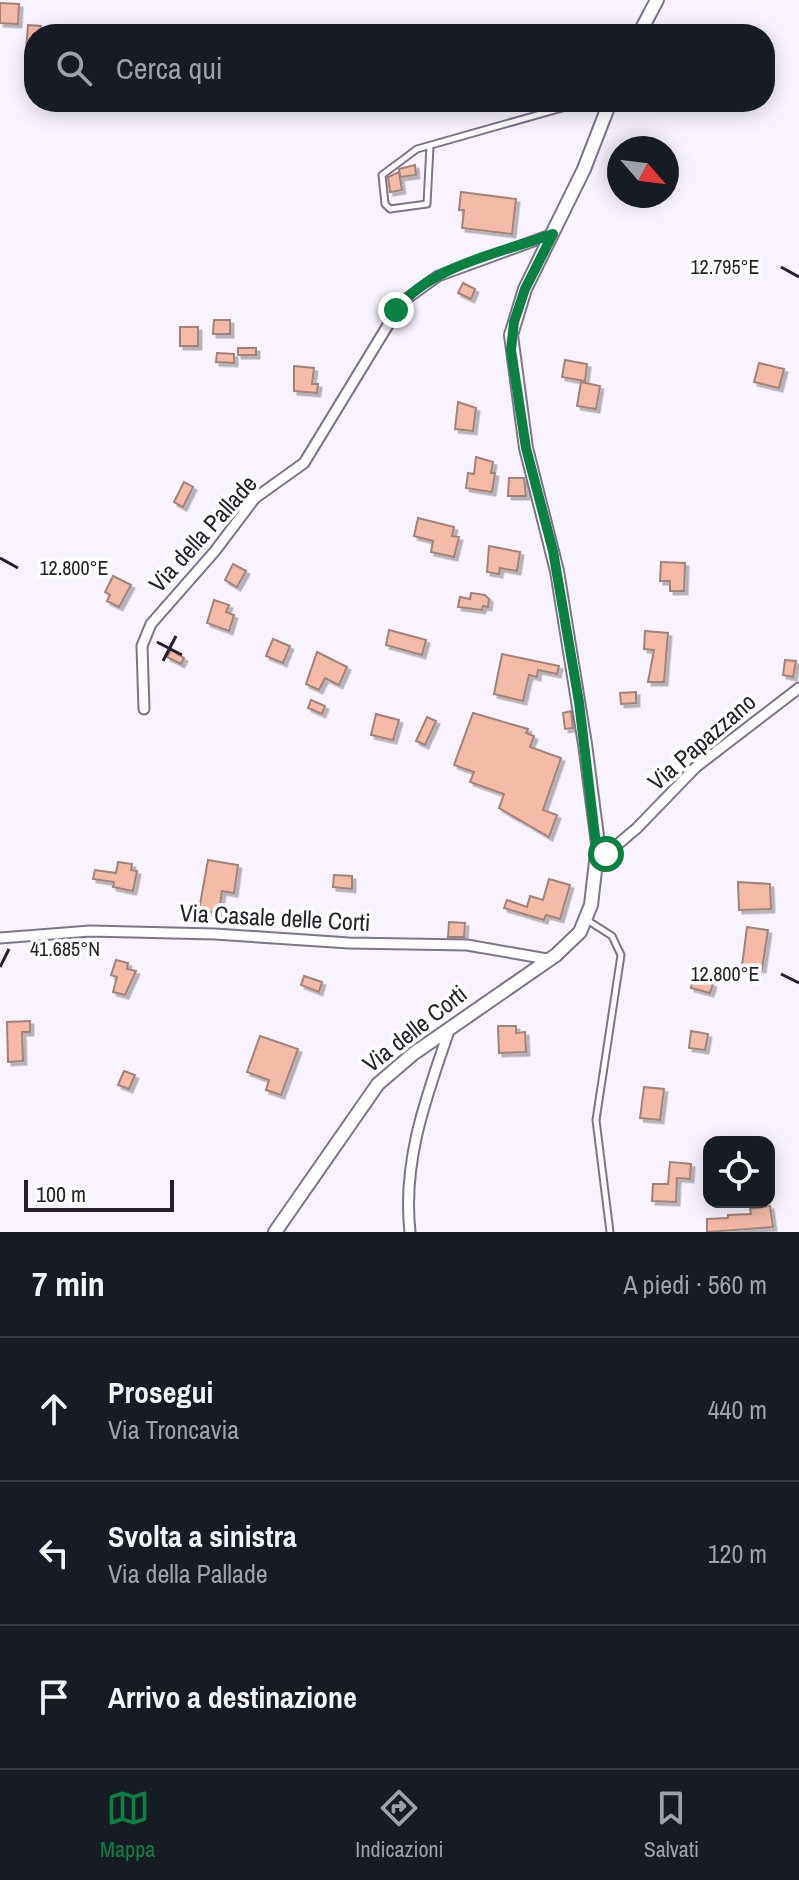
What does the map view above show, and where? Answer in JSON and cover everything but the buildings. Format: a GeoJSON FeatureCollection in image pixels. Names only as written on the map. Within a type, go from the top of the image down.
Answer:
{"type":"FeatureCollection","features":[{"type":"Feature","properties":{"kind":"street"},"geometry":{"type":"LineString","coordinates":[[644,24],[657,0]]}},
{"type":"Feature","properties":{"kind":"street"},"geometry":{"type":"LineString","coordinates":[[587,920],[598,861],[583,730],[559,586],[526,448],[511,350],[514,322],[525,289],[584,169],[606,112]]}},
{"type":"Feature","properties":{"kind":"street","name":"Via della Pallade"},"geometry":{"type":"LineString","coordinates":[[144,709],[142,646],[151,624],[258,495],[304,463],[400,305],[417,288],[438,276],[553,234]]}},
{"type":"Feature","properties":{"kind":"street","name":"Via Papazzano"},"geometry":{"type":"LineString","coordinates":[[598,861],[637,828],[689,773],[799,688]]}},
{"type":"Feature","properties":{"kind":"street","name":"Via delle Corti"},"geometry":{"type":"LineString","coordinates":[[275,1232],[371,1091],[400,1063],[547,959],[580,932],[587,920]]}},
{"type":"Feature","properties":{"kind":"street","name":"Via Casale delle Corti"},"geometry":{"type":"LineString","coordinates":[[0,938],[99,931],[215,934],[349,943],[467,945],[547,959]]}},
{"type":"Feature","properties":{"kind":"street"},"geometry":{"type":"LineString","coordinates":[[410,1232],[408,1183],[415,1136],[450,1028]]}},
{"type":"Feature","properties":{"kind":"lane"},"geometry":{"type":"LineString","coordinates":[[430,146],[427,204],[390,209],[385,204],[383,172],[411,152],[430,146],[548,112]]}},
{"type":"Feature","properties":{"kind":"lane"},"geometry":{"type":"LineString","coordinates":[[587,920],[612,936],[621,955],[596,1120],[610,1232]]}},
{"type":"Feature","properties":{"kind":"route"},"geometry":{"type":"LineString","coordinates":[[396,310],[414,291],[435,278],[553,234],[525,289],[511,335],[511,350],[526,448],[536,499],[553,551],[579,702],[598,861],[606,854]]}}]}
